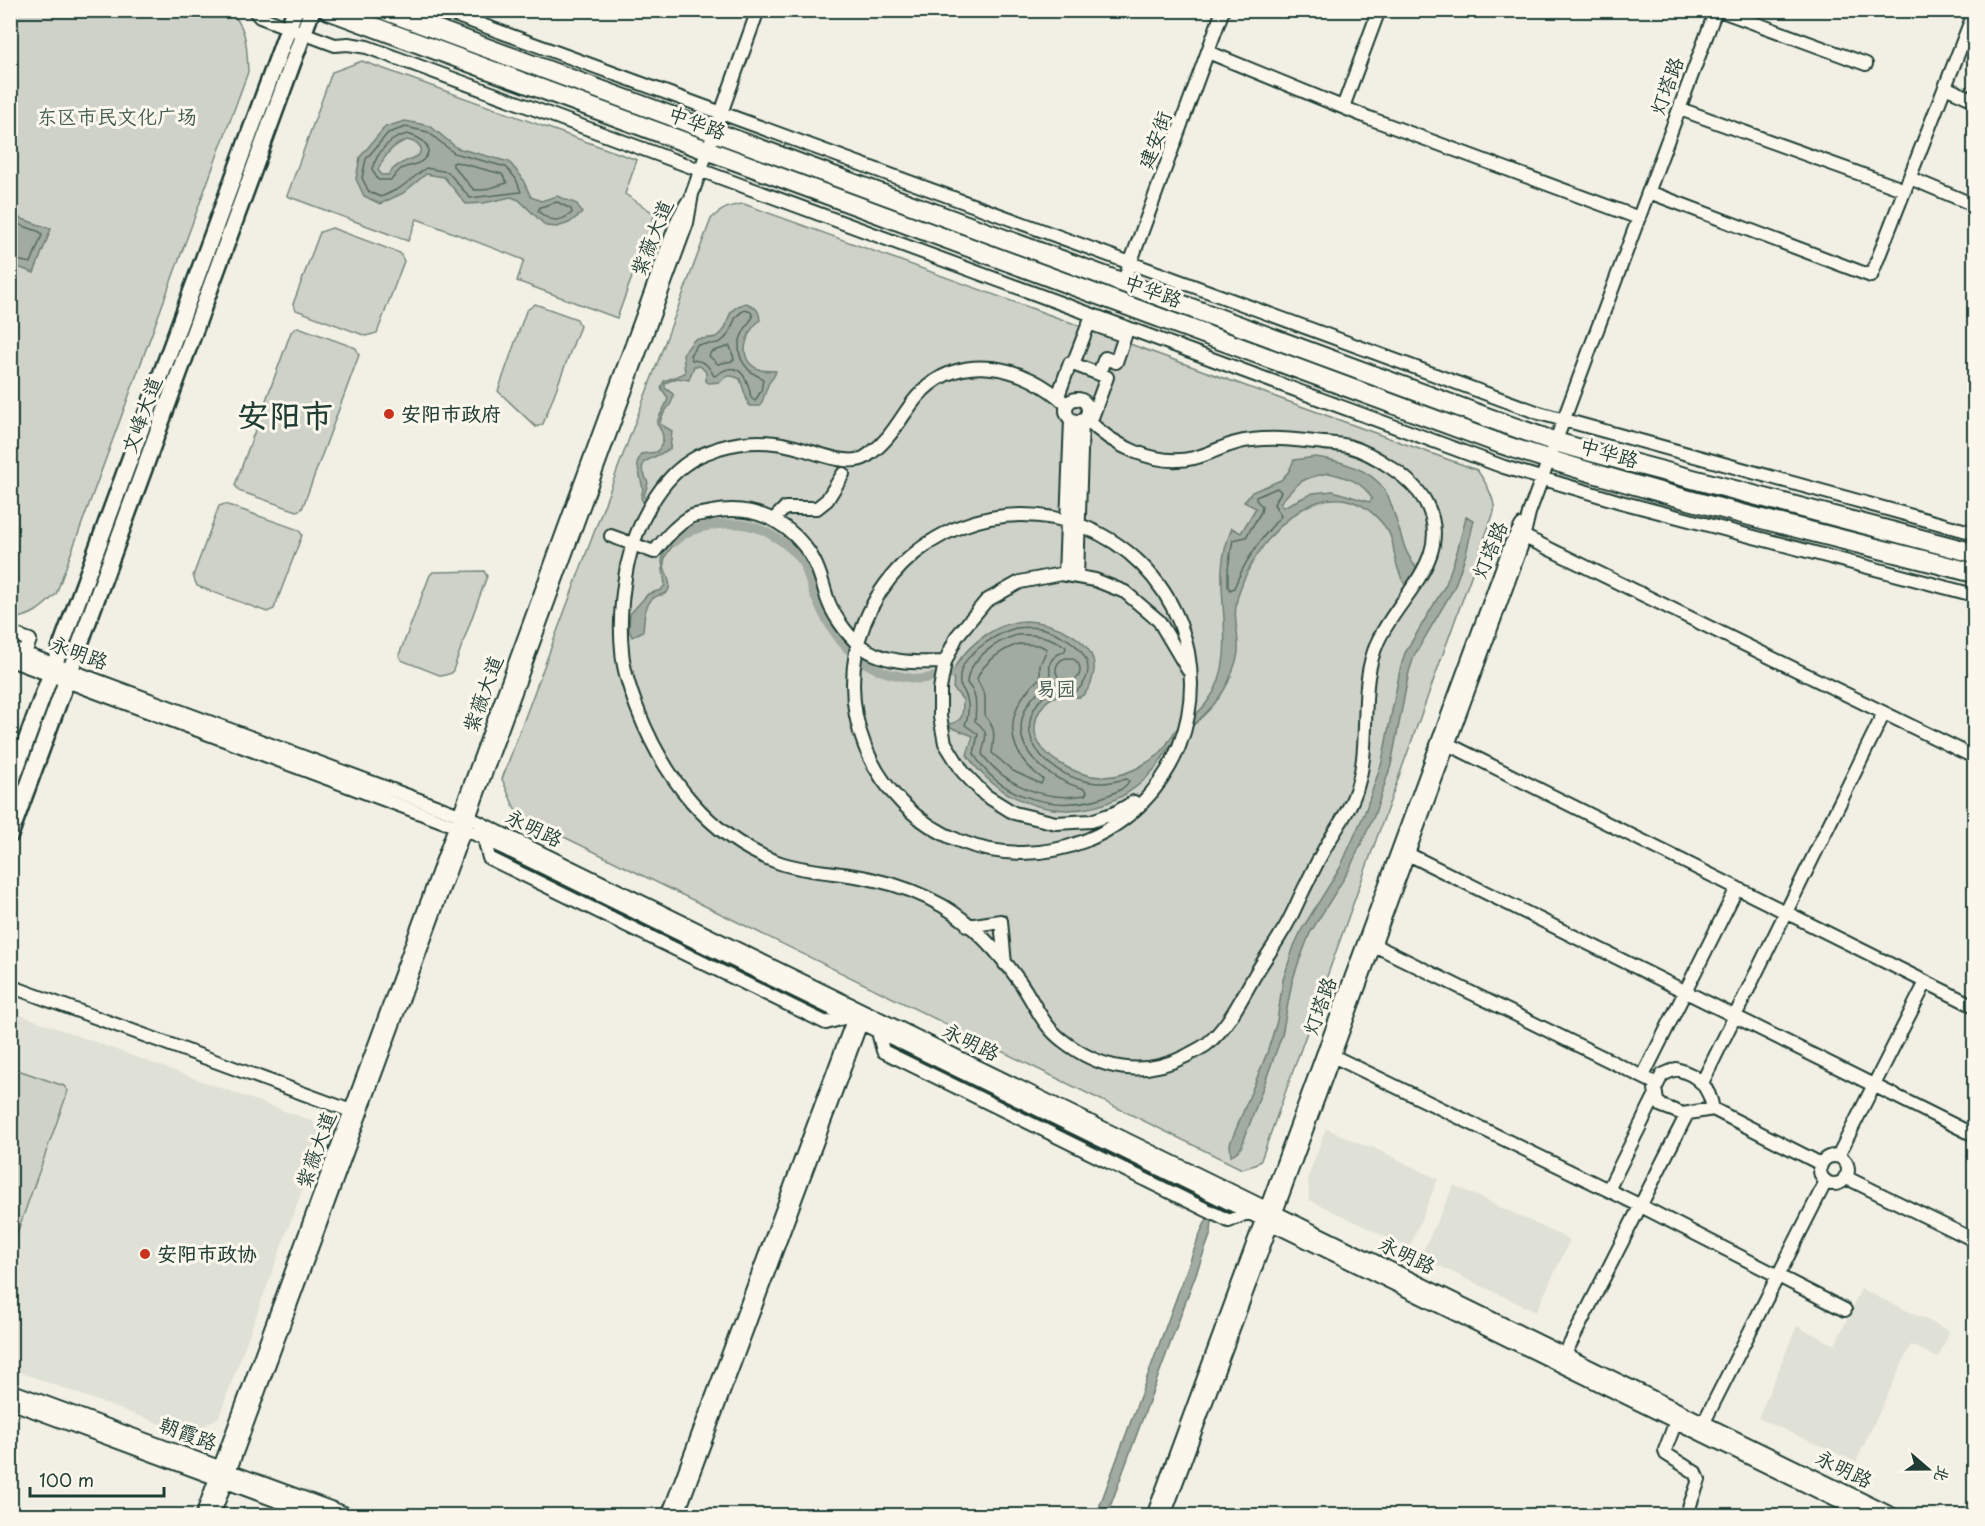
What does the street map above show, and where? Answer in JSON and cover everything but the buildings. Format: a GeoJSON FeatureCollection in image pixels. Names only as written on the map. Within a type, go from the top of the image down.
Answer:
{"type":"FeatureCollection","features":[{"type":"Feature","properties":{"kind":"highway","name":"中华路"},"geometry":{"type":"LineString","coordinates":[[328,10],[1549,460],[1974,573]]}},
{"type":"Feature","properties":{"kind":"highway","name":"中华路"},"geometry":{"type":"LineString","coordinates":[[384,10],[1123,284],[1556,441],[1974,553]]}},
{"type":"Feature","properties":{"kind":"main road","name":"文峰大道"},"geometry":{"type":"LineString","coordinates":[[10,785],[295,10]]}},
{"type":"Feature","properties":{"kind":"main road","name":"文峰大道"},"geometry":{"type":"LineString","coordinates":[[10,835],[312,10]]}},
{"type":"Feature","properties":{"kind":"street"},"geometry":{"type":"LineString","coordinates":[[254,10],[260,17],[303,34],[335,45],[368,47],[1492,463],[1621,502],[1974,595]]}},
{"type":"Feature","properties":{"kind":"street"},"geometry":{"type":"LineString","coordinates":[[441,10],[1539,413],[1974,532]]}},
{"type":"Feature","properties":{"kind":"street","name":"紫薇大道"},"geometry":{"type":"LineString","coordinates":[[202,1515],[223,1474],[462,822],[678,219],[692,194],[759,10]]}},
{"type":"Feature","properties":{"kind":"street","name":"建安街"},"geometry":{"type":"LineString","coordinates":[[1123,284],[1223,10]]}},
{"type":"Feature","properties":{"kind":"street"},"geometry":{"type":"LineString","coordinates":[[1343,107],[1379,10]]}},
{"type":"Feature","properties":{"kind":"street"},"geometry":{"type":"LineString","coordinates":[[1718,10],[1866,64]]}},
{"type":"Feature","properties":{"kind":"street","name":"灯塔路"},"geometry":{"type":"LineString","coordinates":[[1153,1515],[1333,1056],[1448,744],[1563,420],[1718,10]]}},
{"type":"Feature","properties":{"kind":"street"},"geometry":{"type":"LineString","coordinates":[[1649,192],[1871,276],[1974,13]]}},
{"type":"Feature","properties":{"kind":"street"},"geometry":{"type":"LineString","coordinates":[[1208,52],[1343,107],[1639,218]]}},
{"type":"Feature","properties":{"kind":"street"},"geometry":{"type":"LineString","coordinates":[[1945,87],[1974,100]]}},
{"type":"Feature","properties":{"kind":"street"},"geometry":{"type":"LineString","coordinates":[[1680,109],[1905,190]]}},
{"type":"Feature","properties":{"kind":"street"},"geometry":{"type":"LineString","coordinates":[[1910,178],[1974,205]]}},
{"type":"Feature","properties":{"kind":"street"},"geometry":{"type":"LineString","coordinates":[[1062,401],[1040,383],[1013,372],[985,367],[962,369],[939,377],[918,397],[884,444],[862,459],[838,459],[786,444],[749,441],[696,457],[676,472],[654,499],[632,544],[621,614],[622,653],[627,676],[647,733],[666,770],[692,804],[737,842],[782,863],[876,880],[921,894],[953,912],[991,947],[1021,983],[1038,1014],[1061,1039],[1101,1063],[1139,1070],[1170,1064],[1205,1046],[1231,1018],[1263,961],[1283,932],[1325,847],[1348,811],[1360,780],[1365,743],[1367,681],[1377,644],[1425,569],[1433,552],[1435,534],[1427,503],[1409,482],[1378,460],[1347,446],[1287,438],[1244,440],[1190,460],[1157,459],[1119,445],[1082,420],[1066,413],[1062,401],[1070,363],[1073,364],[1089,323],[1125,336],[1116,362],[1105,357],[1099,373]]}},
{"type":"Feature","properties":{"kind":"street"},"geometry":{"type":"LineString","coordinates":[[1071,576],[1082,420],[1107,377],[1073,364]]}},
{"type":"Feature","properties":{"kind":"street"},"geometry":{"type":"LineString","coordinates":[[1062,401],[1080,398],[1087,403],[1089,411],[1082,420]]}},
{"type":"Feature","properties":{"kind":"street"},"geometry":{"type":"LineString","coordinates":[[772,520],[785,508],[817,508],[827,500],[843,474]]}},
{"type":"Feature","properties":{"kind":"street"},"geometry":{"type":"LineString","coordinates":[[611,536],[654,552],[671,532],[692,516],[722,510],[740,510],[760,514],[788,528],[809,552],[821,576],[827,600],[843,627],[859,644],[886,658],[943,671]]}},
{"type":"Feature","properties":{"kind":"street","name":"灯塔路"},"geometry":{"type":"LineString","coordinates":[[1164,1515],[1511,544],[1529,513]]}},
{"type":"Feature","properties":{"kind":"street"},"geometry":{"type":"LineString","coordinates":[[1017,516],[1058,518],[1073,524],[1101,534],[1132,554],[1153,577],[1170,603],[1181,628],[1188,653],[1189,702],[1183,736],[1174,757],[1153,789],[1124,819],[1095,837],[1055,854],[1026,856],[974,846],[928,824],[902,804],[886,785],[870,758],[859,734],[851,681],[853,662],[862,629],[877,596],[905,562],[926,544],[951,530],[980,520],[1017,516]]}},
{"type":"Feature","properties":{"kind":"street"},"geometry":{"type":"LineString","coordinates":[[1523,536],[1566,555],[1968,754]]}},
{"type":"Feature","properties":{"kind":"street"},"geometry":{"type":"LineString","coordinates":[[1153,789],[1115,813],[1091,821],[1056,823],[1014,813],[985,795],[963,772],[945,743],[940,717],[943,671],[957,636],[986,601],[1020,582],[1071,576],[1095,579],[1125,592],[1159,621],[1189,671]]}},
{"type":"Feature","properties":{"kind":"street"},"geometry":{"type":"LineString","coordinates":[[10,633],[30,640],[25,653]]}},
{"type":"Feature","properties":{"kind":"street","name":"永明路"},"geometry":{"type":"LineString","coordinates":[[10,648],[25,653],[53,670]]}},
{"type":"Feature","properties":{"kind":"street","name":"永明路"},"geometry":{"type":"LineString","coordinates":[[10,660],[53,670],[462,822],[1269,1216],[1868,1515]]}},
{"type":"Feature","properties":{"kind":"street"},"geometry":{"type":"LineString","coordinates":[[1702,1083],[1884,713]]}},
{"type":"Feature","properties":{"kind":"street"},"geometry":{"type":"LineString","coordinates":[[1448,744],[1974,1006]]}},
{"type":"Feature","properties":{"kind":"street","name":"紫薇大道"},"geometry":{"type":"LineString","coordinates":[[213,1515],[223,1474],[351,1111],[462,822]]}},
{"type":"Feature","properties":{"kind":"street","name":"永明路"},"geometry":{"type":"LineString","coordinates":[[462,822],[484,838],[1249,1212],[1269,1216],[1565,1354],[1895,1515]]}},
{"type":"Feature","properties":{"kind":"street"},"geometry":{"type":"LineString","coordinates":[[1408,854],[1974,1135]]}},
{"type":"Feature","properties":{"kind":"street"},"geometry":{"type":"LineString","coordinates":[[1643,1076],[1737,888]]}},
{"type":"Feature","properties":{"kind":"street"},"geometry":{"type":"LineString","coordinates":[[968,926],[1000,921],[1006,965]]}},
{"type":"Feature","properties":{"kind":"street"},"geometry":{"type":"LineString","coordinates":[[1374,945],[1643,1076],[1657,1089],[1657,1101],[1662,1106],[1687,1114],[1713,1109],[1821,1164]]}},
{"type":"Feature","properties":{"kind":"street"},"geometry":{"type":"LineString","coordinates":[[1838,1156],[1926,982]]}},
{"type":"Feature","properties":{"kind":"street"},"geometry":{"type":"LineString","coordinates":[[10,986],[351,1111]]}},
{"type":"Feature","properties":{"kind":"street"},"geometry":{"type":"LineString","coordinates":[[668,1515],[854,1020]]}},
{"type":"Feature","properties":{"kind":"street"},"geometry":{"type":"LineString","coordinates":[[677,1515],[854,1020]]}},
{"type":"Feature","properties":{"kind":"street"},"geometry":{"type":"LineString","coordinates":[[1333,1056],[1641,1206],[1845,1310]]}},
{"type":"Feature","properties":{"kind":"street"},"geometry":{"type":"LineString","coordinates":[[1608,1190],[1662,1075],[1676,1069],[1702,1083],[1710,1092],[1713,1109]]}},
{"type":"Feature","properties":{"kind":"street"},"geometry":{"type":"LineString","coordinates":[[1565,1354],[1687,1114]]}},
{"type":"Feature","properties":{"kind":"street"},"geometry":{"type":"LineString","coordinates":[[1829,1156],[1838,1156],[1845,1161],[1847,1166],[1845,1177],[1837,1183],[1826,1181],[1820,1171],[1821,1164],[1829,1156]]}},
{"type":"Feature","properties":{"kind":"street"},"geometry":{"type":"LineString","coordinates":[[1845,1177],[1974,1240]]}},
{"type":"Feature","properties":{"kind":"street"},"geometry":{"type":"LineString","coordinates":[[1704,1422],[1826,1181]]}},
{"type":"Feature","properties":{"kind":"street","name":"朝霞路"},"geometry":{"type":"LineString","coordinates":[[10,1390],[223,1474],[318,1515]]}},
{"type":"Feature","properties":{"kind":"street","name":"朝霞路"},"geometry":{"type":"LineString","coordinates":[[10,1402],[352,1515]]}},
{"type":"Feature","properties":{"kind":"street"},"geometry":{"type":"LineString","coordinates":[[1676,1421],[1665,1450],[1666,1454],[1696,1473],[1699,1480],[1686,1515]]}},
{"type":"Feature","properties":{"kind":"shaded area","name":"安阳市政协"},"geometry":{"type":"Polygon","coordinates":[[[10,1011],[312,1121],[320,1128],[321,1139],[219,1417],[190,1435],[11,1369],[10,1011]]]}},
{"type":"Feature","properties":{"kind":"shaded area"},"geometry":{"type":"Polygon","coordinates":[[[1326,1128],[1369,1148],[1370,1146],[1438,1179],[1409,1248],[1309,1200],[1308,1177],[1326,1128]]]}},
{"type":"Feature","properties":{"kind":"shaded area"},"geometry":{"type":"Polygon","coordinates":[[[1454,1185],[1570,1240],[1536,1312],[1420,1257],[1454,1185]]]}},
{"type":"Feature","properties":{"kind":"shaded area"},"geometry":{"type":"Polygon","coordinates":[[[1861,1289],[1950,1331],[1938,1358],[1911,1345],[1856,1462],[1758,1418],[1797,1326],[1835,1345],[1861,1289]]]}},
{"type":"Feature","properties":{"kind":"green space","name":"东区市民文化广场"},"geometry":{"type":"Polygon","coordinates":[[[11,11],[228,11],[235,16],[243,30],[247,47],[248,72],[56,594],[41,608],[18,618],[11,618],[11,11]]]}},
{"type":"Feature","properties":{"kind":"green space"},"geometry":{"type":"Polygon","coordinates":[[[362,61],[637,160],[625,194],[655,214],[617,318],[517,281],[524,260],[417,219],[408,241],[287,196],[332,72],[362,61]]]}},
{"type":"Feature","properties":{"kind":"green space","name":"易园"},"geometry":{"type":"Polygon","coordinates":[[[744,204],[1477,470],[1486,484],[1494,512],[1261,1160],[1255,1165],[1242,1169],[517,814],[502,779],[711,219],[726,208],[744,204]]]}},
{"type":"Feature","properties":{"kind":"green space"},"geometry":{"type":"Polygon","coordinates":[[[332,228],[400,253],[404,261],[377,333],[366,336],[296,310],[293,304],[320,232],[332,228]]]}},
{"type":"Feature","properties":{"kind":"green space"},"geometry":{"type":"Polygon","coordinates":[[[535,304],[577,319],[580,326],[543,424],[536,427],[498,391],[526,311],[535,304]]]}},
{"type":"Feature","properties":{"kind":"green space"},"geometry":{"type":"Polygon","coordinates":[[[298,327],[356,348],[359,355],[302,509],[297,511],[239,491],[235,485],[291,332],[298,327]]]}},
{"type":"Feature","properties":{"kind":"green space"},"geometry":{"type":"Polygon","coordinates":[[[225,504],[299,530],[302,535],[274,609],[267,612],[197,586],[193,576],[219,506],[225,504]]]}},
{"type":"Feature","properties":{"kind":"green space"},"geometry":{"type":"Polygon","coordinates":[[[484,571],[487,576],[452,673],[442,676],[401,660],[399,655],[430,575],[433,572],[484,571]]]}},
{"type":"Feature","properties":{"kind":"green space"},"geometry":{"type":"Polygon","coordinates":[[[15,1069],[64,1086],[68,1091],[11,1250],[10,1072],[15,1069]]]}},
{"type":"Feature","properties":{"kind":"water"},"geometry":{"type":"Polygon","coordinates":[[[405,121],[430,126],[457,148],[509,162],[521,176],[531,197],[541,201],[557,196],[577,204],[582,213],[569,223],[557,227],[546,226],[519,200],[511,197],[466,204],[444,177],[426,174],[403,193],[380,204],[364,196],[356,179],[360,157],[385,127],[405,121]],[[407,140],[397,145],[386,155],[378,170],[382,175],[388,175],[399,165],[419,155],[421,148],[417,143],[407,140]]]}},
{"type":"Feature","properties":{"kind":"water"},"geometry":{"type":"Polygon","coordinates":[[[11,215],[51,229],[34,273],[15,266],[11,278],[11,215]]]}},
{"type":"Feature","properties":{"kind":"water"},"geometry":{"type":"Polygon","coordinates":[[[746,303],[756,309],[760,320],[747,338],[745,352],[747,359],[758,369],[776,371],[760,406],[749,406],[740,379],[730,376],[720,382],[709,383],[706,381],[706,372],[700,366],[694,366],[689,380],[677,378],[665,383],[665,388],[673,394],[673,398],[660,424],[672,431],[670,449],[644,462],[642,469],[648,483],[644,496],[648,502],[647,505],[644,504],[641,498],[643,489],[637,463],[641,454],[657,452],[662,445],[663,435],[657,424],[668,398],[661,388],[664,381],[685,373],[683,354],[694,340],[718,336],[725,328],[733,310],[746,303]]]}},
{"type":"Feature","properties":{"kind":"water"},"geometry":{"type":"Polygon","coordinates":[[[1316,457],[1337,461],[1357,468],[1375,479],[1388,496],[1405,547],[1418,570],[1406,587],[1400,575],[1388,531],[1367,509],[1345,499],[1323,500],[1301,510],[1281,526],[1263,546],[1249,569],[1237,601],[1235,615],[1238,651],[1232,673],[1219,698],[1188,730],[1191,716],[1196,714],[1208,701],[1217,686],[1222,671],[1225,637],[1222,569],[1230,533],[1232,528],[1241,533],[1256,508],[1244,502],[1252,492],[1281,480],[1289,471],[1294,460],[1316,457]],[[1329,473],[1306,479],[1280,503],[1283,507],[1313,493],[1333,491],[1369,502],[1372,499],[1359,484],[1329,473]]]}},
{"type":"Feature","properties":{"kind":"water"},"geometry":{"type":"Polygon","coordinates":[[[1466,517],[1474,520],[1466,554],[1454,588],[1414,656],[1391,765],[1374,816],[1348,872],[1310,933],[1292,982],[1282,1035],[1241,1148],[1231,1156],[1230,1144],[1267,1053],[1277,1021],[1283,980],[1294,946],[1340,868],[1365,812],[1382,762],[1405,653],[1446,584],[1466,517]]]}},
{"type":"Feature","properties":{"kind":"water"},"geometry":{"type":"Polygon","coordinates":[[[672,539],[675,543],[664,561],[668,591],[651,600],[645,612],[643,631],[632,637],[629,630],[630,614],[648,594],[661,590],[665,585],[662,561],[664,552],[672,539]]]}},
{"type":"Feature","properties":{"kind":"water"},"geometry":{"type":"Polygon","coordinates":[[[1026,621],[1051,625],[1076,637],[1092,657],[1094,669],[1091,683],[1084,695],[1052,698],[1041,708],[1037,718],[1036,738],[1056,761],[1067,768],[1090,776],[1123,774],[1158,755],[1182,723],[1175,739],[1145,779],[1121,797],[1094,807],[1066,810],[1038,806],[1012,796],[987,778],[967,755],[973,736],[950,727],[950,724],[958,721],[962,713],[963,700],[953,688],[956,665],[977,641],[986,635],[1005,625],[1026,621]]]}},
{"type":"Feature","properties":{"kind":"water"},"geometry":{"type":"Polygon","coordinates":[[[1213,1207],[1211,1233],[1107,1515],[1096,1516],[1201,1231],[1213,1207]]]}},
{"type":"Feature","properties":{"kind":"waterway"},"geometry":{"type":"LineString","coordinates":[[674,542],[692,531],[716,525],[741,525],[762,530],[782,542],[799,557],[831,627],[839,639],[859,659],[884,672],[914,679],[954,673]]}},
{"type":"Feature","properties":{"kind":"place","name":"安阳市政府"},"geometry":{"type":"Point","coordinates":[389,414]}},
{"type":"Feature","properties":{"kind":"place","name":"安阳市政协"},"geometry":{"type":"Point","coordinates":[145,1254]}},
{"type":"Feature","properties":{"kind":"district","name":"安阳市"},"geometry":{"type":"Point","coordinates":[285,416]}}]}
